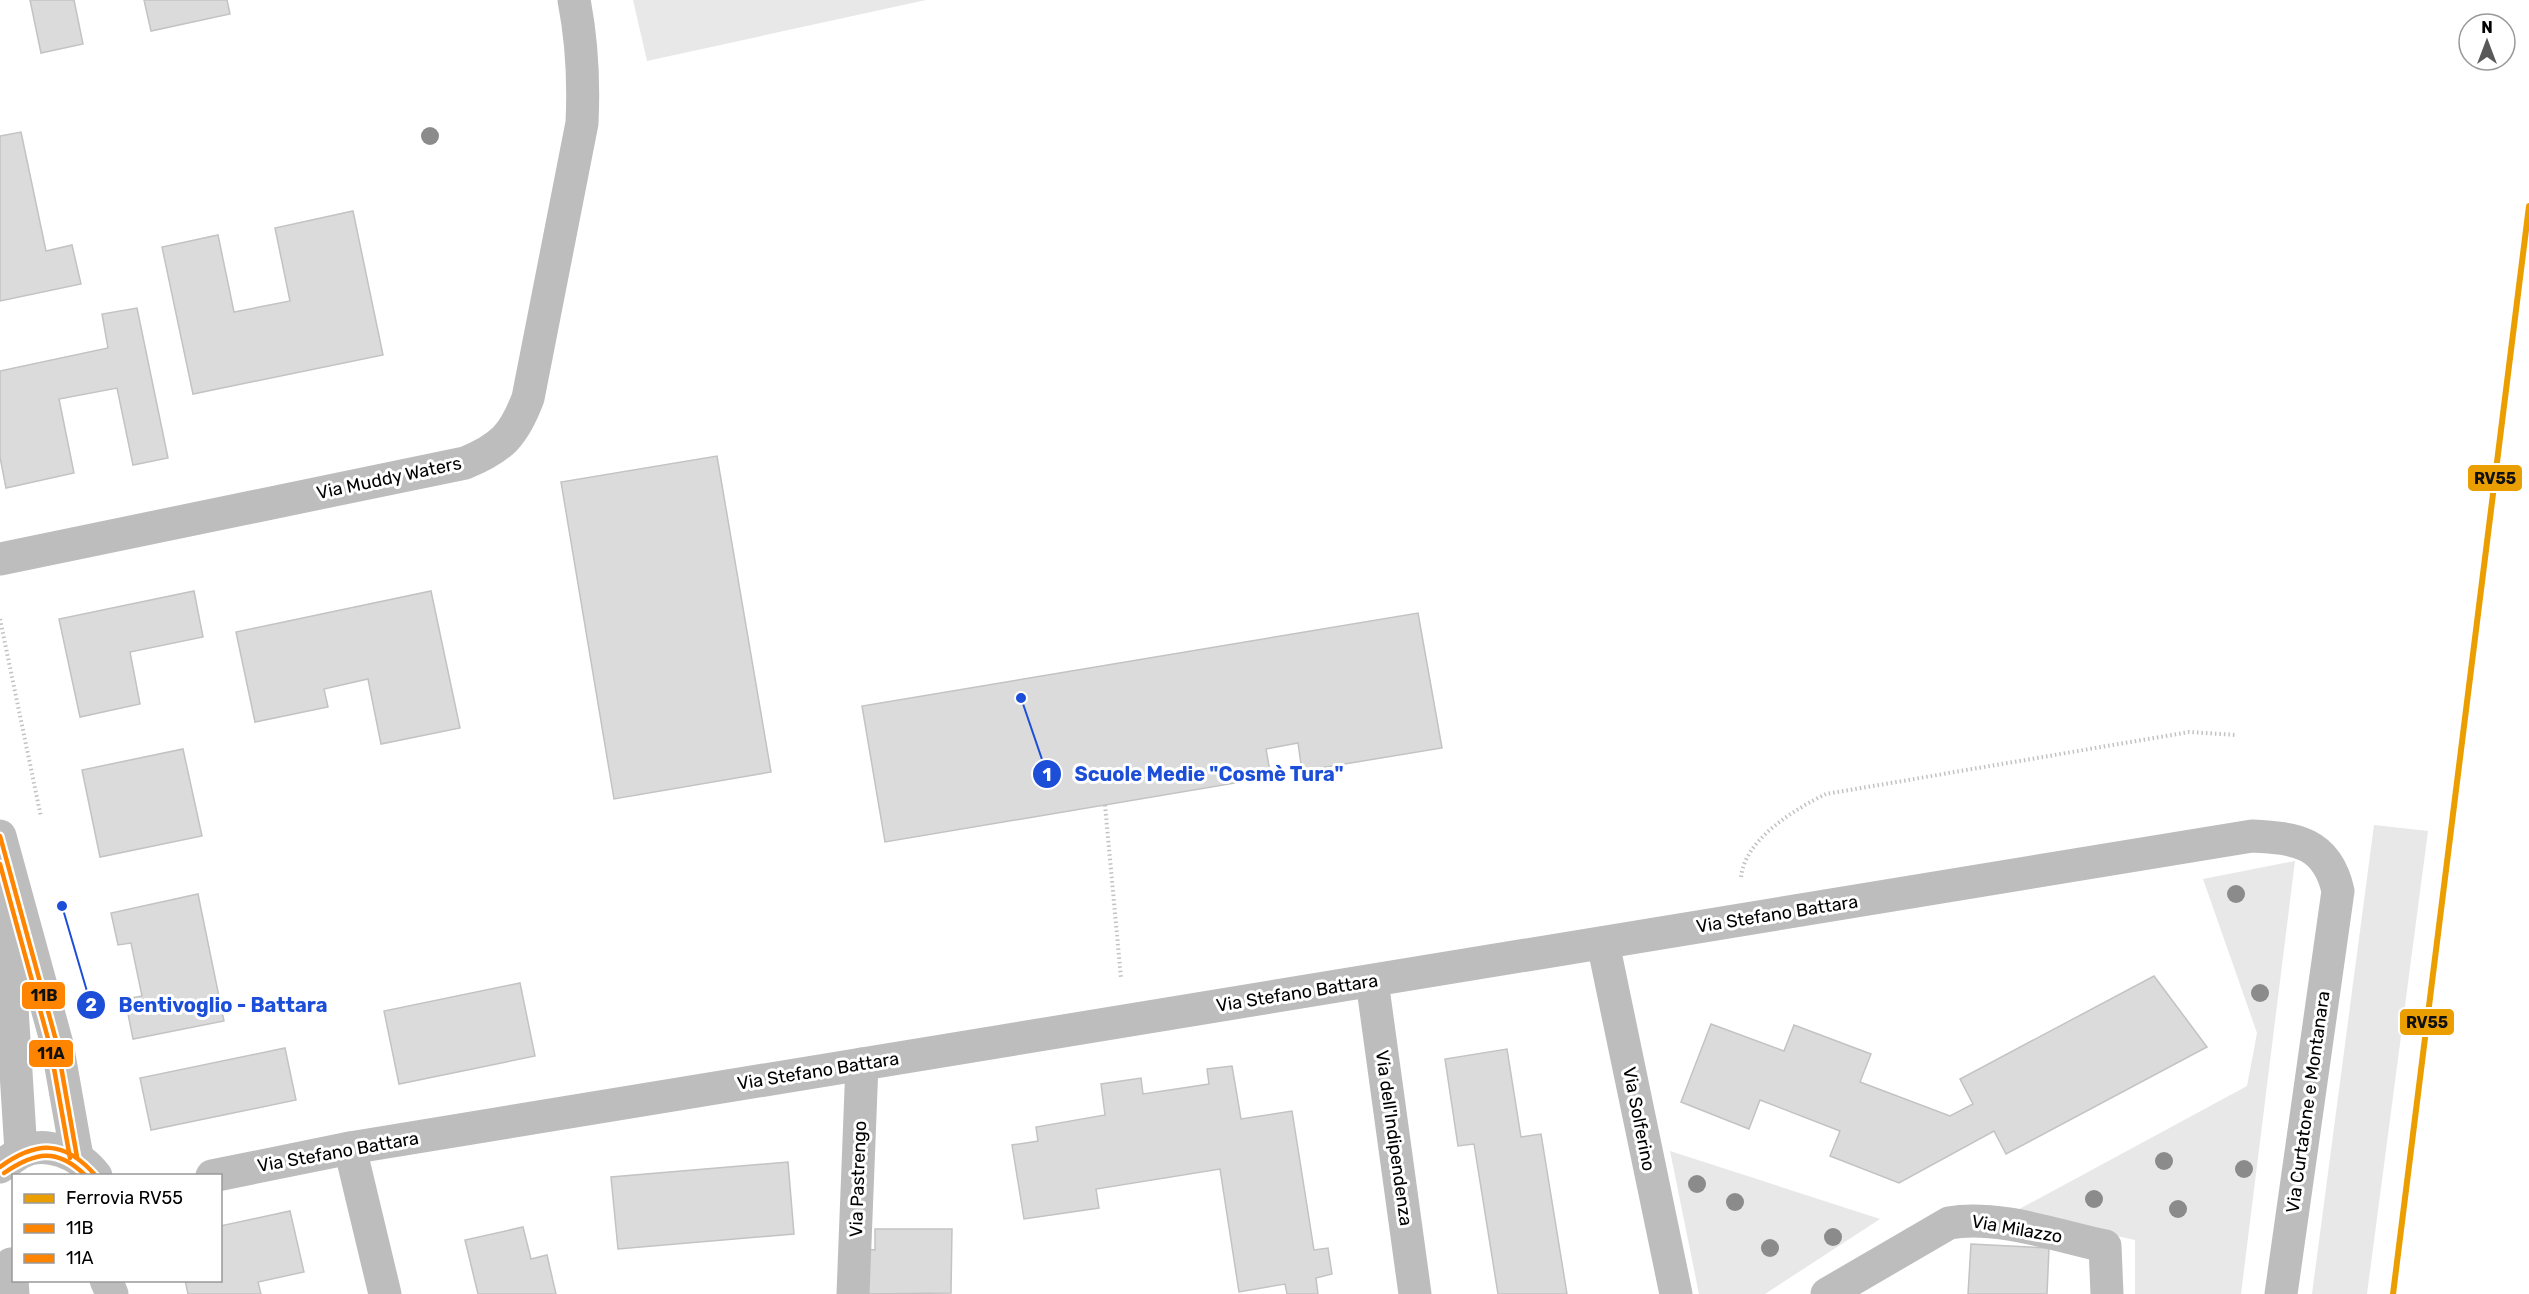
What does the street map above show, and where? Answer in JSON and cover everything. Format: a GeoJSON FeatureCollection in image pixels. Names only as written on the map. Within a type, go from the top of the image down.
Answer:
{"type":"FeatureCollection","features":[{"type":"Feature","properties":{"kind":"street","name":"Via Muddy Waters"},"geometry":{"type":"LineString","coordinates":[[0,559],[465,464],[487,454],[506,440],[519,423],[528,398],[582,123],[584,87],[582,48],[574,0]]}},
{"type":"Feature","properties":{"kind":"street","name":"Via Stefano Battara"},"geometry":{"type":"LineString","coordinates":[[222,1174],[350,1148],[2252,836],[2285,838],[2304,843],[2322,855],[2334,874],[2338,891],[2335,910]]}},
{"type":"Feature","properties":{"kind":"street"},"geometry":{"type":"LineString","coordinates":[[1,840],[11,1160],[41,1148],[57,1149],[87,1166]]}},
{"type":"Feature","properties":{"kind":"street"},"geometry":{"type":"LineString","coordinates":[[1,840],[57,1044],[87,1166]]}},
{"type":"Feature","properties":{"kind":"street","name":"Via Curtatone e Montanara"},"geometry":{"type":"LineString","coordinates":[[2281,1294],[2335,910]]}},
{"type":"Feature","properties":{"kind":"street","name":"Via Solferino"},"geometry":{"type":"LineString","coordinates":[[1603,943],[1676,1294]]}},
{"type":"Feature","properties":{"kind":"street","name":"Via dell'Indipendenza"},"geometry":{"type":"LineString","coordinates":[[1372,981],[1415,1294]]}},
{"type":"Feature","properties":{"kind":"street","name":"Via Pastrengo"},"geometry":{"type":"LineString","coordinates":[[853,1294],[862,1064]]}},
{"type":"Feature","properties":{"kind":"street"},"geometry":{"type":"LineString","coordinates":[[350,1148],[385,1294]]}},
{"type":"Feature","properties":{"kind":"street","name":"Via Milazzo"},"geometry":{"type":"LineString","coordinates":[[1827,1294],[1949,1223],[1968,1219],[1990,1221],[2105,1246],[2107,1294]]}},
{"type":"Feature","properties":{"kind":"path"},"geometry":{"type":"LineString","coordinates":[[0,619],[42,819]]}},
{"type":"Feature","properties":{"kind":"path"},"geometry":{"type":"LineString","coordinates":[[1735,921],[1742,870],[1757,843],[1805,804],[1826,794],[2189,732],[2236,735]]}},
{"type":"Feature","properties":{"kind":"path"},"geometry":{"type":"LineString","coordinates":[[1105,805],[1126,1021]]}},
{"type":"Feature","properties":{"kind":"shaded area"},"geometry":{"type":"Polygon","coordinates":[[[633,0],[926,0],[647,61],[633,0]]]}},
{"type":"Feature","properties":{"kind":"shaded area"},"geometry":{"type":"Polygon","coordinates":[[[2374,825],[2428,831],[2367,1294],[2312,1294],[2374,825]]]}},
{"type":"Feature","properties":{"kind":"shaded area"},"geometry":{"type":"Polygon","coordinates":[[[2295,861],[2241,1294],[2135,1294],[2135,1240],[2012,1213],[2247,1086],[2257,1033],[2203,879],[2295,861]]]}},
{"type":"Feature","properties":{"kind":"shaded area"},"geometry":{"type":"Polygon","coordinates":[[[1670,1151],[1880,1219],[1765,1294],[1699,1294],[1670,1151]]]}},
{"type":"Feature","properties":{"kind":"building"},"geometry":{"type":"Polygon","coordinates":[[[30,0],[74,0],[83,44],[41,53],[30,0]]]}},
{"type":"Feature","properties":{"kind":"building"},"geometry":{"type":"Polygon","coordinates":[[[144,0],[227,0],[230,14],[151,31],[144,0]]]}},
{"type":"Feature","properties":{"kind":"building"},"geometry":{"type":"Polygon","coordinates":[[[21,132],[46,251],[72,245],[81,284],[0,301],[0,136],[21,132]]]}},
{"type":"Feature","properties":{"kind":"building"},"geometry":{"type":"Polygon","coordinates":[[[353,211],[383,355],[193,394],[162,247],[218,235],[234,312],[290,301],[275,228],[353,211]]]}},
{"type":"Feature","properties":{"kind":"building"},"geometry":{"type":"Polygon","coordinates":[[[137,308],[168,458],[133,465],[117,388],[59,399],[74,473],[6,488],[0,457],[0,371],[108,348],[102,314],[137,308]]]}},
{"type":"Feature","properties":{"kind":"building"},"geometry":{"type":"Polygon","coordinates":[[[717,456],[771,772],[614,799],[561,482],[717,456]]]}},
{"type":"Feature","properties":{"kind":"building"},"geometry":{"type":"Polygon","coordinates":[[[194,591],[203,637],[130,652],[140,704],[80,717],[59,619],[194,591]]]}},
{"type":"Feature","properties":{"kind":"building"},"geometry":{"type":"Polygon","coordinates":[[[431,591],[460,728],[381,744],[368,679],[324,689],[328,707],[255,722],[236,632],[431,591]]]}},
{"type":"Feature","properties":{"kind":"building"},"geometry":{"type":"Polygon","coordinates":[[[1418,613],[1442,748],[1302,771],[1298,743],[1266,749],[1271,777],[885,842],[862,706],[1418,613]]]}},
{"type":"Feature","properties":{"kind":"building"},"geometry":{"type":"Polygon","coordinates":[[[183,749],[202,836],[100,857],[82,770],[183,749]]]}},
{"type":"Feature","properties":{"kind":"building"},"geometry":{"type":"Polygon","coordinates":[[[198,894],[224,1021],[133,1039],[125,999],[142,996],[131,943],[118,945],[111,913],[198,894]]]}},
{"type":"Feature","properties":{"kind":"building"},"geometry":{"type":"Polygon","coordinates":[[[2154,976],[2207,1047],[2006,1154],[1994,1131],[1899,1183],[1830,1156],[1840,1131],[1760,1100],[1749,1129],[1681,1102],[1711,1024],[1784,1051],[1794,1025],[1871,1054],[1860,1082],[1950,1116],[1973,1104],[1960,1079],[2154,976]]]}},
{"type":"Feature","properties":{"kind":"building"},"geometry":{"type":"Polygon","coordinates":[[[520,983],[535,1056],[399,1084],[384,1011],[520,983]]]}},
{"type":"Feature","properties":{"kind":"building"},"geometry":{"type":"Polygon","coordinates":[[[285,1048],[296,1100],[151,1130],[140,1078],[285,1048]]]}},
{"type":"Feature","properties":{"kind":"building"},"geometry":{"type":"Polygon","coordinates":[[[1507,1049],[1521,1137],[1541,1134],[1567,1294],[1498,1294],[1474,1144],[1458,1146],[1445,1059],[1507,1049]]]}},
{"type":"Feature","properties":{"kind":"building"},"geometry":{"type":"Polygon","coordinates":[[[1232,1066],[1241,1119],[1292,1111],[1314,1250],[1328,1248],[1332,1274],[1316,1278],[1318,1294],[1287,1294],[1285,1284],[1239,1292],[1220,1169],[1096,1189],[1099,1208],[1024,1219],[1012,1145],[1038,1141],[1036,1127],[1105,1115],[1101,1084],[1141,1078],[1143,1094],[1209,1084],[1207,1069],[1232,1066]]]}},
{"type":"Feature","properties":{"kind":"building"},"geometry":{"type":"Polygon","coordinates":[[[788,1162],[794,1234],[618,1249],[611,1177],[788,1162]]]}},
{"type":"Feature","properties":{"kind":"building"},"geometry":{"type":"Polygon","coordinates":[[[290,1211],[304,1272],[258,1282],[261,1294],[188,1294],[185,1282],[222,1282],[222,1226],[290,1211]]]}},
{"type":"Feature","properties":{"kind":"building"},"geometry":{"type":"Polygon","coordinates":[[[523,1227],[531,1259],[547,1255],[556,1294],[478,1294],[465,1240],[523,1227]]]}},
{"type":"Feature","properties":{"kind":"building"},"geometry":{"type":"Polygon","coordinates":[[[875,1229],[952,1229],[951,1293],[864,1294],[865,1249],[875,1250],[875,1229]]]}},
{"type":"Feature","properties":{"kind":"building"},"geometry":{"type":"Polygon","coordinates":[[[1971,1244],[2049,1248],[2047,1294],[1968,1294],[1971,1244]]]}},
{"type":"Feature","properties":{"kind":"rail line","name":"RV55"},"geometry":{"type":"LineString","coordinates":[[2393,1294],[2529,206]]}},
{"type":"Feature","properties":{"kind":"transit line","name":"11B"},"geometry":{"type":"LineString","coordinates":[[0,836],[57,1044],[77,1157]]}},
{"type":"Feature","properties":{"kind":"transit line","name":"11A"},"geometry":{"type":"LineString","coordinates":[[0,864],[50,1046],[70,1158]]}},
{"type":"Feature","properties":{"kind":"transit line","name":"11B"},"geometry":{"type":"LineString","coordinates":[[0,1167],[26,1152],[50,1148],[73,1155],[94,1174]]}},
{"type":"Feature","properties":{"kind":"transit line","name":"11A"},"geometry":{"type":"LineString","coordinates":[[4,1173],[26,1161],[46,1156],[65,1160],[84,1174]]}},
{"type":"Feature","properties":{"kind":"place","name":"Scuole Medie \"Cosmè Tura\""},"geometry":{"type":"Point","coordinates":[1021,698]}},
{"type":"Feature","properties":{"kind":"place","name":"Bentivoglio - Battara"},"geometry":{"type":"Point","coordinates":[62,906]}}]}
